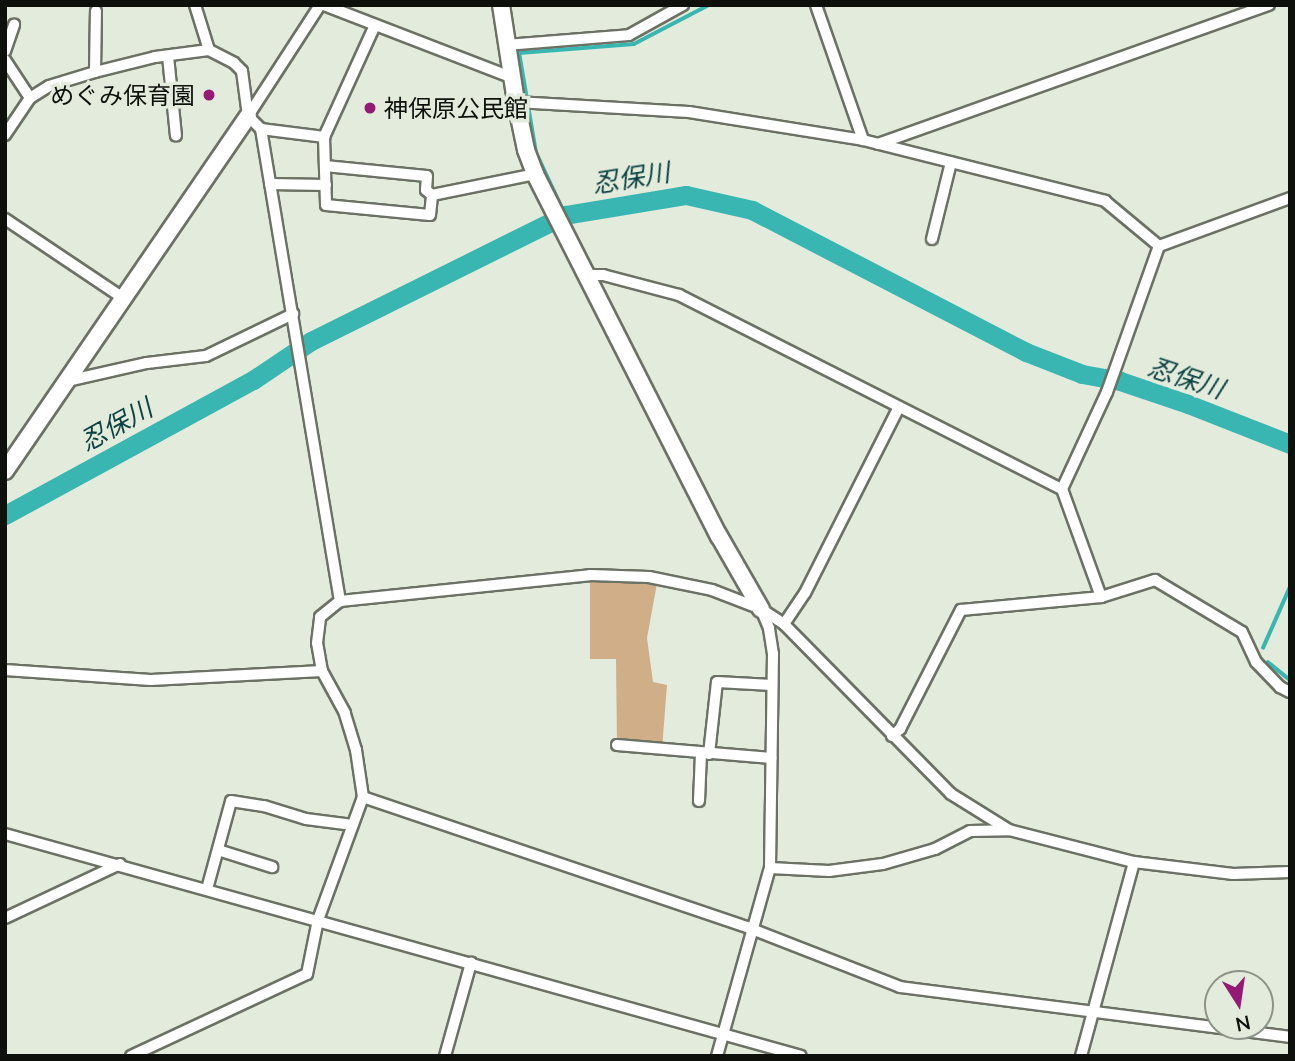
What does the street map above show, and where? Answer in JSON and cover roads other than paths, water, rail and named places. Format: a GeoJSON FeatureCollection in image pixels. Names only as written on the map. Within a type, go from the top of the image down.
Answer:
{"type":"FeatureCollection","features":[{"type":"Feature","properties":{"kind":"street"},"geometry":{"type":"LineString","coordinates":[[195,5],[209,50]]}},
{"type":"Feature","properties":{"kind":"street"},"geometry":{"type":"LineString","coordinates":[[5,471],[322,5],[511,77]]}},
{"type":"Feature","properties":{"kind":"street"},"geometry":{"type":"LineString","coordinates":[[501,5],[516,102],[526,150],[535,174],[719,536],[761,609],[771,636],[770,868],[717,1056]]}},
{"type":"Feature","properties":{"kind":"street"},"geometry":{"type":"LineString","coordinates":[[506,45],[629,35],[683,5]]}},
{"type":"Feature","properties":{"kind":"street"},"geometry":{"type":"LineString","coordinates":[[816,5],[863,140]]}},
{"type":"Feature","properties":{"kind":"street"},"geometry":{"type":"LineString","coordinates":[[878,144],[1269,5]]}},
{"type":"Feature","properties":{"kind":"street"},"geometry":{"type":"LineString","coordinates":[[95,72],[96,11]]}},
{"type":"Feature","properties":{"kind":"street"},"geometry":{"type":"LineString","coordinates":[[5,51],[14,25]]}},
{"type":"Feature","properties":{"kind":"street"},"geometry":{"type":"LineString","coordinates":[[375,25],[324,137],[327,205],[430,215],[432,195]]}},
{"type":"Feature","properties":{"kind":"street"},"geometry":{"type":"LineString","coordinates":[[5,135],[30,97],[49,86],[95,72],[209,50],[234,63],[242,71],[248,116],[261,129],[303,365],[340,601]]}},
{"type":"Feature","properties":{"kind":"street"},"geometry":{"type":"LineString","coordinates":[[168,56],[176,136]]}},
{"type":"Feature","properties":{"kind":"street"},"geometry":{"type":"LineString","coordinates":[[5,60],[30,97]]}},
{"type":"Feature","properties":{"kind":"street"},"geometry":{"type":"LineString","coordinates":[[516,102],[689,112],[863,140],[1105,201],[1159,247]]}},
{"type":"Feature","properties":{"kind":"street"},"geometry":{"type":"LineString","coordinates":[[261,129],[324,137]]}},
{"type":"Feature","properties":{"kind":"street"},"geometry":{"type":"LineString","coordinates":[[932,239],[950,162]]}},
{"type":"Feature","properties":{"kind":"street"},"geometry":{"type":"LineString","coordinates":[[325,166],[427,176],[426,190],[432,195]]}},
{"type":"Feature","properties":{"kind":"street"},"geometry":{"type":"LineString","coordinates":[[432,195],[535,174]]}},
{"type":"Feature","properties":{"kind":"street"},"geometry":{"type":"LineString","coordinates":[[270,184],[326,185]]}},
{"type":"Feature","properties":{"kind":"street"},"geometry":{"type":"LineString","coordinates":[[1159,247],[1290,198]]}},
{"type":"Feature","properties":{"kind":"street"},"geometry":{"type":"LineString","coordinates":[[5,219],[123,298]]}},
{"type":"Feature","properties":{"kind":"street"},"geometry":{"type":"LineString","coordinates":[[1062,489],[1107,392],[1159,247]]}},
{"type":"Feature","properties":{"kind":"street"},"geometry":{"type":"LineString","coordinates":[[586,275],[603,275],[678,295],[1062,489],[1101,597]]}},
{"type":"Feature","properties":{"kind":"street"},"geometry":{"type":"LineString","coordinates":[[67,381],[147,363],[206,355],[293,314]]}},
{"type":"Feature","properties":{"kind":"street"},"geometry":{"type":"LineString","coordinates":[[784,624],[805,593],[898,408]]}},
{"type":"Feature","properties":{"kind":"street"},"geometry":{"type":"LineString","coordinates":[[131,1056],[307,974],[318,920],[363,797],[356,750],[345,713],[322,671],[317,643],[320,617],[340,601],[610,575],[680,581],[712,590],[761,609],[784,624],[951,794],[1009,830]]}},
{"type":"Feature","properties":{"kind":"street"},"geometry":{"type":"LineString","coordinates":[[892,736],[900,729],[961,610],[1101,597],[1155,580],[1242,632],[1256,662],[1280,687],[1290,692]]}},
{"type":"Feature","properties":{"kind":"street"},"geometry":{"type":"LineString","coordinates":[[5,670],[151,680],[322,671]]}},
{"type":"Feature","properties":{"kind":"street"},"geometry":{"type":"LineString","coordinates":[[699,801],[717,682],[772,685]]}},
{"type":"Feature","properties":{"kind":"street"},"geometry":{"type":"LineString","coordinates":[[617,745],[771,758]]}},
{"type":"Feature","properties":{"kind":"street"},"geometry":{"type":"LineString","coordinates":[[363,797],[753,930],[900,987],[1093,1014],[1290,1037]]}},
{"type":"Feature","properties":{"kind":"street"},"geometry":{"type":"LineString","coordinates":[[207,889],[231,802],[264,806],[306,819],[353,825]]}},
{"type":"Feature","properties":{"kind":"street"},"geometry":{"type":"LineString","coordinates":[[770,868],[829,871],[883,864],[934,849],[970,831],[1009,830],[1134,862],[1233,874],[1290,872]]}},
{"type":"Feature","properties":{"kind":"street"},"geometry":{"type":"LineString","coordinates":[[5,834],[801,1056]]}},
{"type":"Feature","properties":{"kind":"street"},"geometry":{"type":"LineString","coordinates":[[218,850],[272,867]]}},
{"type":"Feature","properties":{"kind":"street"},"geometry":{"type":"LineString","coordinates":[[1081,1056],[1134,862]]}},
{"type":"Feature","properties":{"kind":"street"},"geometry":{"type":"LineString","coordinates":[[5,918],[120,864]]}},
{"type":"Feature","properties":{"kind":"street"},"geometry":{"type":"LineString","coordinates":[[445,1056],[471,963]]}},
{"type":"Feature","properties":{"kind":"waterway"},"geometry":{"type":"LineString","coordinates":[[565,215],[536,153],[519,53],[634,44],[709,5]]}},
{"type":"Feature","properties":{"kind":"waterway","name":"忍保川"},"geometry":{"type":"LineString","coordinates":[[5,515],[253,380],[311,341],[565,215],[686,195],[752,210],[1026,352],[1082,374],[1120,381],[1188,404],[1290,444]]}},
{"type":"Feature","properties":{"kind":"waterway"},"geometry":{"type":"LineString","coordinates":[[1263,648],[1290,587]]}},
{"type":"Feature","properties":{"kind":"waterway"},"geometry":{"type":"LineString","coordinates":[[1268,662],[1290,680]]}},
{"type":"Feature","properties":{"kind":"place","name":"めぐみ保育園"},"geometry":{"type":"Point","coordinates":[209,95]}},
{"type":"Feature","properties":{"kind":"place","name":"神保原公民館"},"geometry":{"type":"Point","coordinates":[370,108]}}]}
